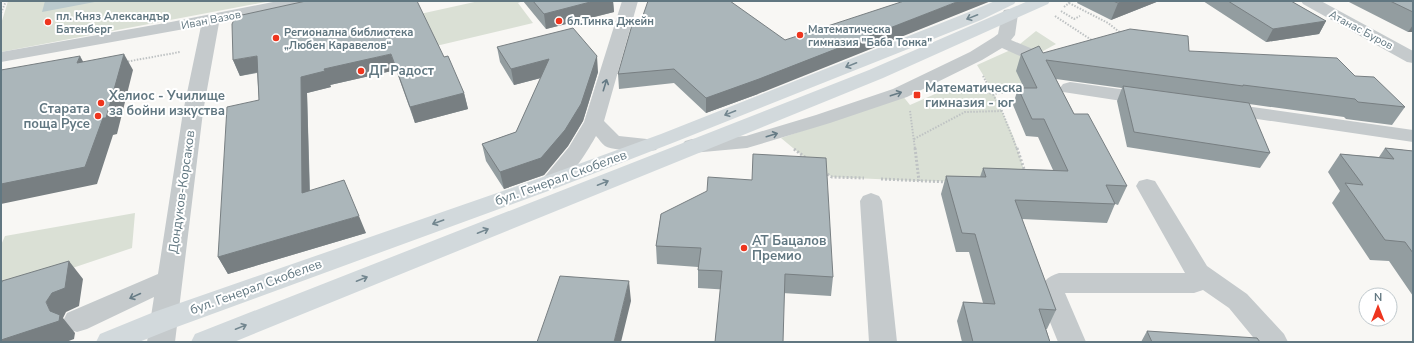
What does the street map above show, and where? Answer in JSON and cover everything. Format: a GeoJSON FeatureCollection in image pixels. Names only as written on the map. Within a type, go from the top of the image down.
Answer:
{"type":"FeatureCollection","features":[{"type":"Feature","properties":{"kind":"main road","name":"бул. Генерал Скобелев"},"geometry":{"type":"LineString","coordinates":[[205,342],[692,146],[876,74],[990,25],[1009,7]]}},
{"type":"Feature","properties":{"kind":"main road","name":"бул. Генерал Скобелев"},"geometry":{"type":"LineString","coordinates":[[110,342],[163,331],[649,145],[975,16],[1009,7],[1050,8]]}},
{"type":"Feature","properties":{"kind":"street","name":"Иван Вазов"},"geometry":{"type":"LineString","coordinates":[[1,57],[303,1]]}},
{"type":"Feature","properties":{"kind":"street"},"geometry":{"type":"LineString","coordinates":[[551,182],[578,150],[594,122],[630,1]]}},
{"type":"Feature","properties":{"kind":"street","name":"Атанас Буров"},"geometry":{"type":"LineString","coordinates":[[1309,1],[1413,58]]}},
{"type":"Feature","properties":{"kind":"street","name":"Дондуков-Корсаков"},"geometry":{"type":"LineString","coordinates":[[163,331],[193,112],[207,48],[211,19]]}},
{"type":"Feature","properties":{"kind":"street"},"geometry":{"type":"LineString","coordinates":[[1008,44],[1046,61],[1099,45]]}},
{"type":"Feature","properties":{"kind":"street"},"geometry":{"type":"LineString","coordinates":[[1070,88],[1164,101]]}},
{"type":"Feature","properties":{"kind":"street"},"geometry":{"type":"LineString","coordinates":[[1203,106],[1413,136]]}},
{"type":"Feature","properties":{"kind":"street"},"geometry":{"type":"LineString","coordinates":[[594,122],[613,142],[649,145]]}},
{"type":"Feature","properties":{"kind":"street"},"geometry":{"type":"LineString","coordinates":[[874,186],[883,342]]}},
{"type":"Feature","properties":{"kind":"street"},"geometry":{"type":"LineString","coordinates":[[1072,342],[1052,295],[1053,288],[1059,284],[1194,283],[1201,280],[1147,186]]}},
{"type":"Feature","properties":{"kind":"street"},"geometry":{"type":"LineString","coordinates":[[1198,273],[1238,301],[1274,342]]}},
{"type":"Feature","properties":{"kind":"street"},"geometry":{"type":"LineString","coordinates":[[77,321],[170,279]]}},
{"type":"Feature","properties":{"kind":"path"},"geometry":{"type":"LineString","coordinates":[[1,13],[6,1]]}},
{"type":"Feature","properties":{"kind":"path"},"geometry":{"type":"LineString","coordinates":[[1069,3],[1108,23],[1123,36]]}},
{"type":"Feature","properties":{"kind":"path"},"geometry":{"type":"LineString","coordinates":[[1050,8],[1074,18],[1080,16]]}},
{"type":"Feature","properties":{"kind":"path"},"geometry":{"type":"LineString","coordinates":[[1050,8],[1099,45]]}},
{"type":"Feature","properties":{"kind":"path"},"geometry":{"type":"LineString","coordinates":[[124,62],[207,48]]}},
{"type":"Feature","properties":{"kind":"path"},"geometry":{"type":"LineString","coordinates":[[983,75],[994,94],[1014,138],[1025,173]]}},
{"type":"Feature","properties":{"kind":"path"},"geometry":{"type":"LineString","coordinates":[[994,94],[1024,90]]}},
{"type":"Feature","properties":{"kind":"path"},"geometry":{"type":"LineString","coordinates":[[910,105],[919,181]]}},
{"type":"Feature","properties":{"kind":"path"},"geometry":{"type":"LineString","coordinates":[[914,138],[965,112],[1002,111]]}},
{"type":"Feature","properties":{"kind":"path"},"geometry":{"type":"LineString","coordinates":[[793,148],[811,163]]}},
{"type":"Feature","properties":{"kind":"path"},"geometry":{"type":"LineString","coordinates":[[822,170],[832,177],[874,186],[919,181],[951,182]]}},
{"type":"Feature","properties":{"kind":"shaded area"},"geometry":{"type":"Polygon","coordinates":[[[8,1],[271,1],[1,52],[1,24],[8,1]]]}},
{"type":"Feature","properties":{"kind":"shaded area"},"geometry":{"type":"Polygon","coordinates":[[[45,1],[100,1],[42,12],[45,1]]]}},
{"type":"Feature","properties":{"kind":"shaded area"},"geometry":{"type":"Polygon","coordinates":[[[479,1],[523,1],[518,3],[533,23],[436,46],[420,14],[479,1]]]}},
{"type":"Feature","properties":{"kind":"shaded area"},"geometry":{"type":"Polygon","coordinates":[[[1036,31],[1056,44],[1034,56],[1026,88],[991,88],[977,65],[1015,48],[1036,31]]]}},
{"type":"Feature","properties":{"kind":"shaded area"},"geometry":{"type":"Polygon","coordinates":[[[934,83],[994,94],[1014,138],[1025,173],[999,182],[919,181],[832,177],[811,163],[781,138],[902,95],[910,105],[935,94],[924,87],[934,83]]]}},
{"type":"Feature","properties":{"kind":"shaded area"},"geometry":{"type":"Polygon","coordinates":[[[135,213],[132,248],[1,292],[1,245],[5,236],[135,213]]]}},
{"type":"Feature","properties":{"kind":"building"},"geometry":{"type":"Polygon","coordinates":[[[306,1],[417,1],[444,57],[448,56],[464,93],[410,107],[391,54],[324,69],[325,71],[301,77],[302,193],[344,180],[359,216],[218,257],[227,107],[259,100],[257,56],[233,60],[232,24],[235,18],[242,15],[306,1]]]}},
{"type":"Feature","properties":{"kind":"building"},"geometry":{"type":"Polygon","coordinates":[[[533,1],[594,1],[544,14],[533,1]]]}},
{"type":"Feature","properties":{"kind":"building"},"geometry":{"type":"Polygon","coordinates":[[[648,1],[730,1],[785,40],[904,1],[959,1],[759,79],[706,98],[674,69],[618,74],[634,18],[640,24],[648,1]]]}},
{"type":"Feature","properties":{"kind":"building"},"geometry":{"type":"Polygon","coordinates":[[[1228,1],[1291,1],[1326,21],[1273,29],[1228,1]]]}},
{"type":"Feature","properties":{"kind":"building"},"geometry":{"type":"Polygon","coordinates":[[[1390,1],[1413,1],[1413,12],[1390,1]]]}},
{"type":"Feature","properties":{"kind":"building"},"geometry":{"type":"Polygon","coordinates":[[[573,28],[597,56],[581,104],[565,130],[541,158],[500,172],[482,144],[516,132],[549,59],[511,69],[497,47],[573,28]]]}},
{"type":"Feature","properties":{"kind":"building"},"geometry":{"type":"Polygon","coordinates":[[[1130,29],[1188,36],[1189,51],[1337,58],[1355,76],[1374,77],[1405,107],[1358,102],[1355,99],[1046,60],[1074,114],[1088,114],[1127,186],[1106,185],[1115,204],[1015,200],[1056,310],[1039,309],[1050,342],[973,342],[963,302],[995,304],[975,234],[962,233],[946,176],[986,177],[983,168],[1068,171],[1044,119],[1032,119],[1018,88],[1037,88],[1021,54],[1039,46],[1043,53],[1130,29]]]}},
{"type":"Feature","properties":{"kind":"building"},"geometry":{"type":"Polygon","coordinates":[[[124,54],[106,118],[103,118],[85,167],[1,184],[1,70],[80,56],[77,63],[124,54]]]}},
{"type":"Feature","properties":{"kind":"building"},"geometry":{"type":"Polygon","coordinates":[[[1123,86],[1249,103],[1270,153],[1134,132],[1123,86]]]}},
{"type":"Feature","properties":{"kind":"building"},"geometry":{"type":"Polygon","coordinates":[[[1385,148],[1413,151],[1413,253],[1405,242],[1385,240],[1345,183],[1363,185],[1340,154],[1394,159],[1385,148]]]}},
{"type":"Feature","properties":{"kind":"building","name":"АТ Бацалов Премио"},"geometry":{"type":"Polygon","coordinates":[[[753,154],[826,158],[833,277],[785,274],[783,342],[715,342],[722,271],[698,270],[701,248],[656,246],[661,214],[707,191],[708,177],[752,180],[753,154]]]}},
{"type":"Feature","properties":{"kind":"building"},"geometry":{"type":"Polygon","coordinates":[[[69,261],[65,288],[52,293],[46,302],[50,311],[60,315],[59,321],[1,340],[2,281],[69,261]]]}},
{"type":"Feature","properties":{"kind":"building"},"geometry":{"type":"Polygon","coordinates":[[[560,276],[629,281],[614,342],[537,342],[560,276]]]}},
{"type":"Feature","properties":{"kind":"building"},"geometry":{"type":"Polygon","coordinates":[[[1147,331],[1257,338],[1260,342],[1152,342],[1147,331]]]}},
{"type":"Feature","properties":{"kind":"place","name":"бл.Тинка Джейн"},"geometry":{"type":"Point","coordinates":[559,21]}},
{"type":"Feature","properties":{"kind":"place","name":"пл. Княз Александър Батенберг"},"geometry":{"type":"Point","coordinates":[48,22]}},
{"type":"Feature","properties":{"kind":"place","name":"Математическа гимназия \"Баба Тонка\""},"geometry":{"type":"Point","coordinates":[800,35]}},
{"type":"Feature","properties":{"kind":"place","name":"Регионална библиотека „Любен Каравелов“"},"geometry":{"type":"Point","coordinates":[276,38]}},
{"type":"Feature","properties":{"kind":"place","name":"ДГ Радост"},"geometry":{"type":"Point","coordinates":[361,71]}},
{"type":"Feature","properties":{"kind":"place","name":"Математическа гимназия - юг"},"geometry":{"type":"Point","coordinates":[917,95]}},
{"type":"Feature","properties":{"kind":"place","name":"Хелиос - Училище за бойни изкуства"},"geometry":{"type":"Point","coordinates":[101,103]}},
{"type":"Feature","properties":{"kind":"place","name":"Старата поща Русе"},"geometry":{"type":"Point","coordinates":[98,116]}},
{"type":"Feature","properties":{"kind":"place","name":"АТ Бацалов Премио"},"geometry":{"type":"Point","coordinates":[744,248]}}]}
